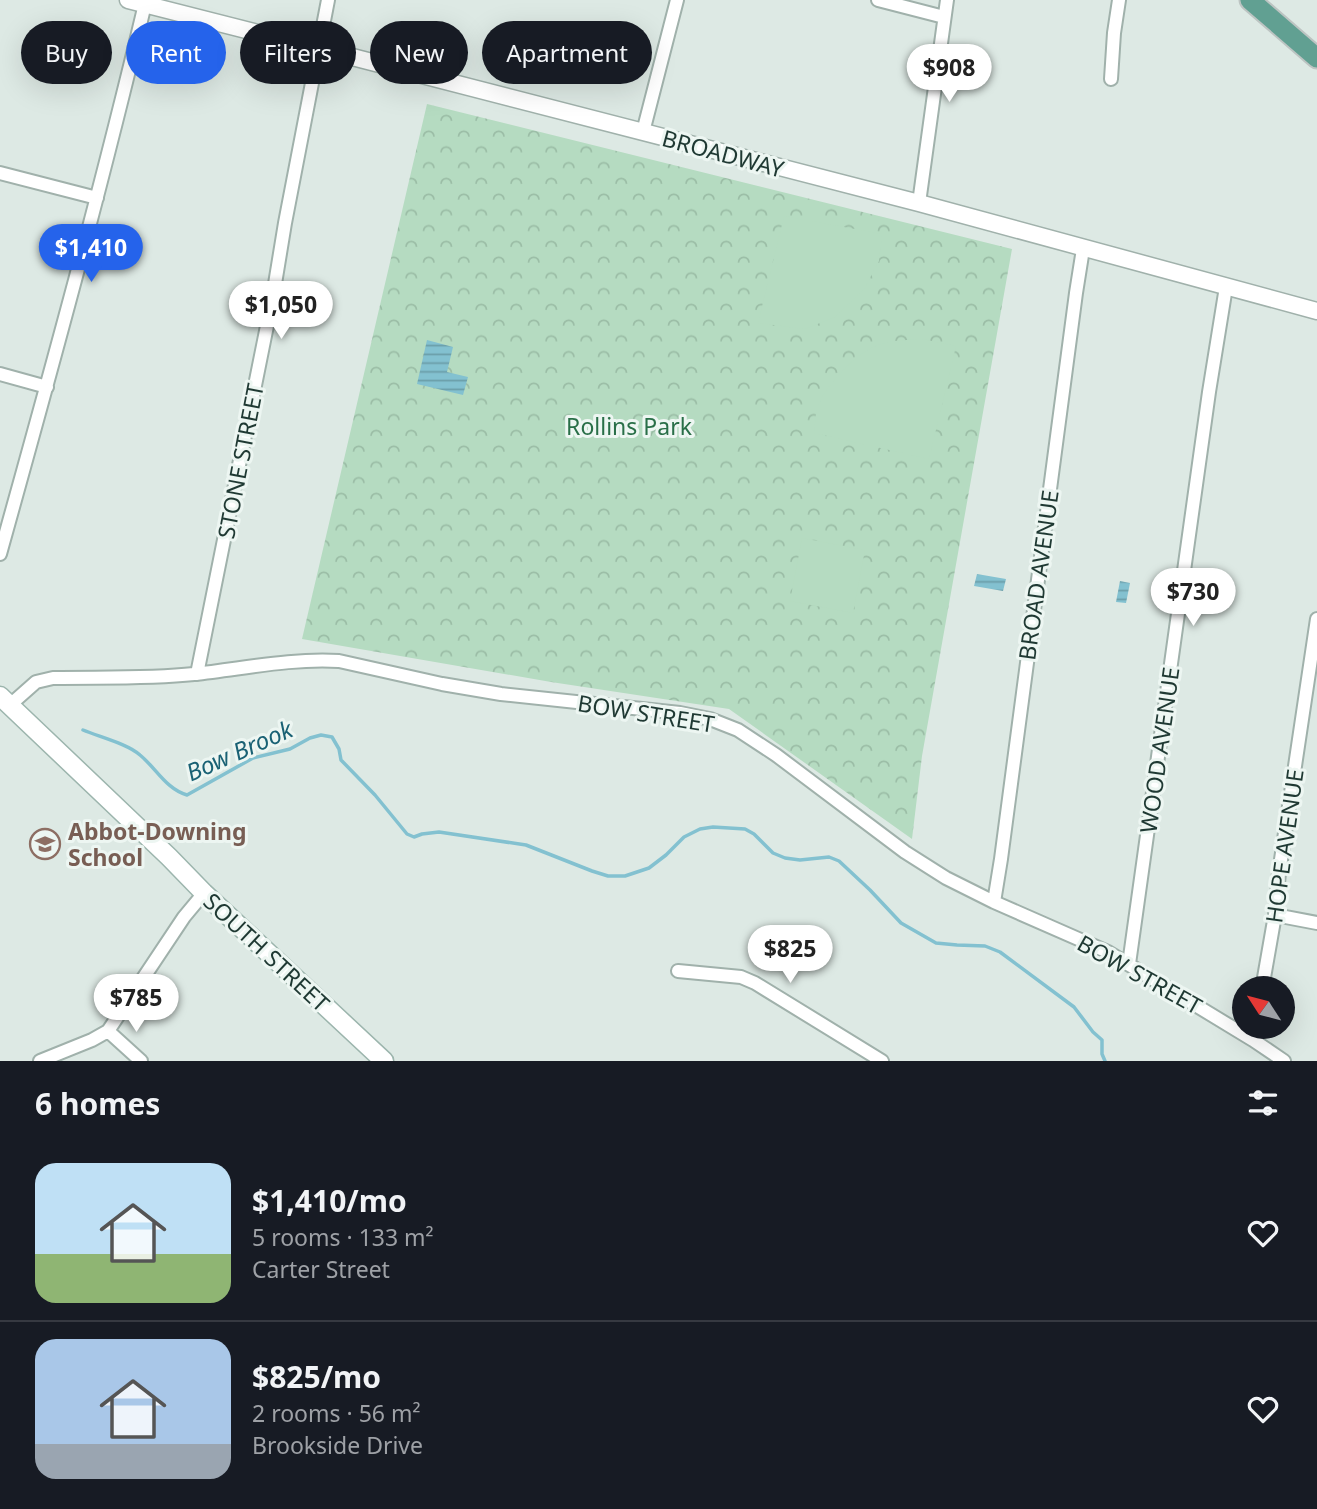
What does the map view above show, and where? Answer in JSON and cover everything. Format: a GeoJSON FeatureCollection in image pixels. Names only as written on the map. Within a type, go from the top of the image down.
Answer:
{"type":"FeatureCollection","features":[{"type":"Feature","properties":{"kind":"main road"},"geometry":{"type":"LineString","coordinates":[[1250,0],[1317,58]]}},
{"type":"Feature","properties":{"kind":"main road","name":"SOUTH STREET"},"geometry":{"type":"LineString","coordinates":[[5,701],[204,893],[384,1061]]}},
{"type":"Feature","properties":{"kind":"street","name":"BROADWAY"},"geometry":{"type":"LineString","coordinates":[[128,0],[240,28]]}},
{"type":"Feature","properties":{"kind":"street","name":"STONE STREET"},"geometry":{"type":"LineString","coordinates":[[324,21],[328,0]]}},
{"type":"Feature","properties":{"kind":"street"},"geometry":{"type":"LineString","coordinates":[[643,132],[677,0]]}},
{"type":"Feature","properties":{"kind":"street"},"geometry":{"type":"LineString","coordinates":[[878,0],[944,17]]}},
{"type":"Feature","properties":{"kind":"street"},"geometry":{"type":"LineString","coordinates":[[919,204],[947,0]]}},
{"type":"Feature","properties":{"kind":"street"},"geometry":{"type":"LineString","coordinates":[[1111,79],[1119,0]]}},
{"type":"Feature","properties":{"kind":"street"},"geometry":{"type":"LineString","coordinates":[[0,554],[97,198],[145,5]]}},
{"type":"Feature","properties":{"kind":"street","name":"BROADWAY"},"geometry":{"type":"LineString","coordinates":[[356,58],[1317,311]]}},
{"type":"Feature","properties":{"kind":"street","name":"STONE STREET"},"geometry":{"type":"LineString","coordinates":[[197,674],[312,84]]}},
{"type":"Feature","properties":{"kind":"street"},"geometry":{"type":"LineString","coordinates":[[0,173],[97,198]]}},
{"type":"Feature","properties":{"kind":"street","name":"BROAD AVENUE"},"geometry":{"type":"LineString","coordinates":[[994,902],[1083,248]]}},
{"type":"Feature","properties":{"kind":"street","name":"WOOD AVENUE"},"geometry":{"type":"LineString","coordinates":[[1129,964],[1226,287]]}},
{"type":"Feature","properties":{"kind":"street"},"geometry":{"type":"LineString","coordinates":[[0,374],[47,387]]}},
{"type":"Feature","properties":{"kind":"street","name":"HOPE AVENUE"},"geometry":{"type":"LineString","coordinates":[[1264,976],[1317,619]]}},
{"type":"Feature","properties":{"kind":"street","name":"BOW STREET"},"geometry":{"type":"LineString","coordinates":[[5,701],[36,682],[53,678],[174,676],[294,661],[339,661],[501,694],[680,713],[710,719],[738,730],[776,755],[920,862],[946,878],[1108,952],[1232,1021]]}},
{"type":"Feature","properties":{"kind":"street"},"geometry":{"type":"LineString","coordinates":[[40,1061],[108,1031],[184,917],[204,893]]}},
{"type":"Feature","properties":{"kind":"street"},"geometry":{"type":"LineString","coordinates":[[1275,915],[1317,923]]}},
{"type":"Feature","properties":{"kind":"street"},"geometry":{"type":"LineString","coordinates":[[678,971],[741,977],[755,983],[881,1061]]}},
{"type":"Feature","properties":{"kind":"street"},"geometry":{"type":"LineString","coordinates":[[108,1031],[141,1061]]}},
{"type":"Feature","properties":{"kind":"street","name":"BOW STREET"},"geometry":{"type":"LineString","coordinates":[[1262,1040],[1284,1061]]}},
{"type":"Feature","properties":{"kind":"green space","name":"Rollins Park"},"geometry":{"type":"Polygon","coordinates":[[[427,104],[1012,249],[922,756],[912,839],[729,709],[551,682],[302,639],[427,104]]]}},
{"type":"Feature","properties":{"kind":"green space"},"geometry":{"type":"Polygon","coordinates":[[[784,216],[882,234],[879,261],[864,289],[835,317],[805,329],[758,323],[784,216]]]}},
{"type":"Feature","properties":{"kind":"green space"},"geometry":{"type":"Polygon","coordinates":[[[922,339],[956,346],[929,459],[814,433],[816,412],[822,398],[849,364],[865,351],[879,345],[922,339]]]}},
{"type":"Feature","properties":{"kind":"green space"},"geometry":{"type":"Polygon","coordinates":[[[802,538],[865,550],[853,613],[790,601],[802,538]]]}},
{"type":"Feature","properties":{"kind":"water"},"geometry":{"type":"Polygon","coordinates":[[[427,340],[453,347],[447,372],[468,377],[463,395],[417,384],[427,340]]]}},
{"type":"Feature","properties":{"kind":"water"},"geometry":{"type":"Polygon","coordinates":[[[977,574],[1006,579],[1003,591],[974,586],[977,574]]]}},
{"type":"Feature","properties":{"kind":"water"},"geometry":{"type":"Polygon","coordinates":[[[1120,581],[1130,583],[1126,603],[1116,602],[1120,581]]]}},
{"type":"Feature","properties":{"kind":"waterway","name":"Bow Brook"},"geometry":{"type":"LineString","coordinates":[[83,730],[135,751],[167,783],[187,795],[253,758],[290,749],[321,735],[332,737],[339,749],[341,760],[407,834],[414,837],[439,832],[526,845],[608,876],[625,876],[649,868],[684,837],[700,829],[745,829],[773,853],[785,858],[800,860],[829,857],[839,861],[901,923],[936,943],[985,946],[1000,952],[1074,1007],[1102,1040],[1105,1061]]}},
{"type":"Feature","properties":{"kind":"place","name":"Abbot-Downing School"},"geometry":{"type":"Point","coordinates":[45,844]}}]}
